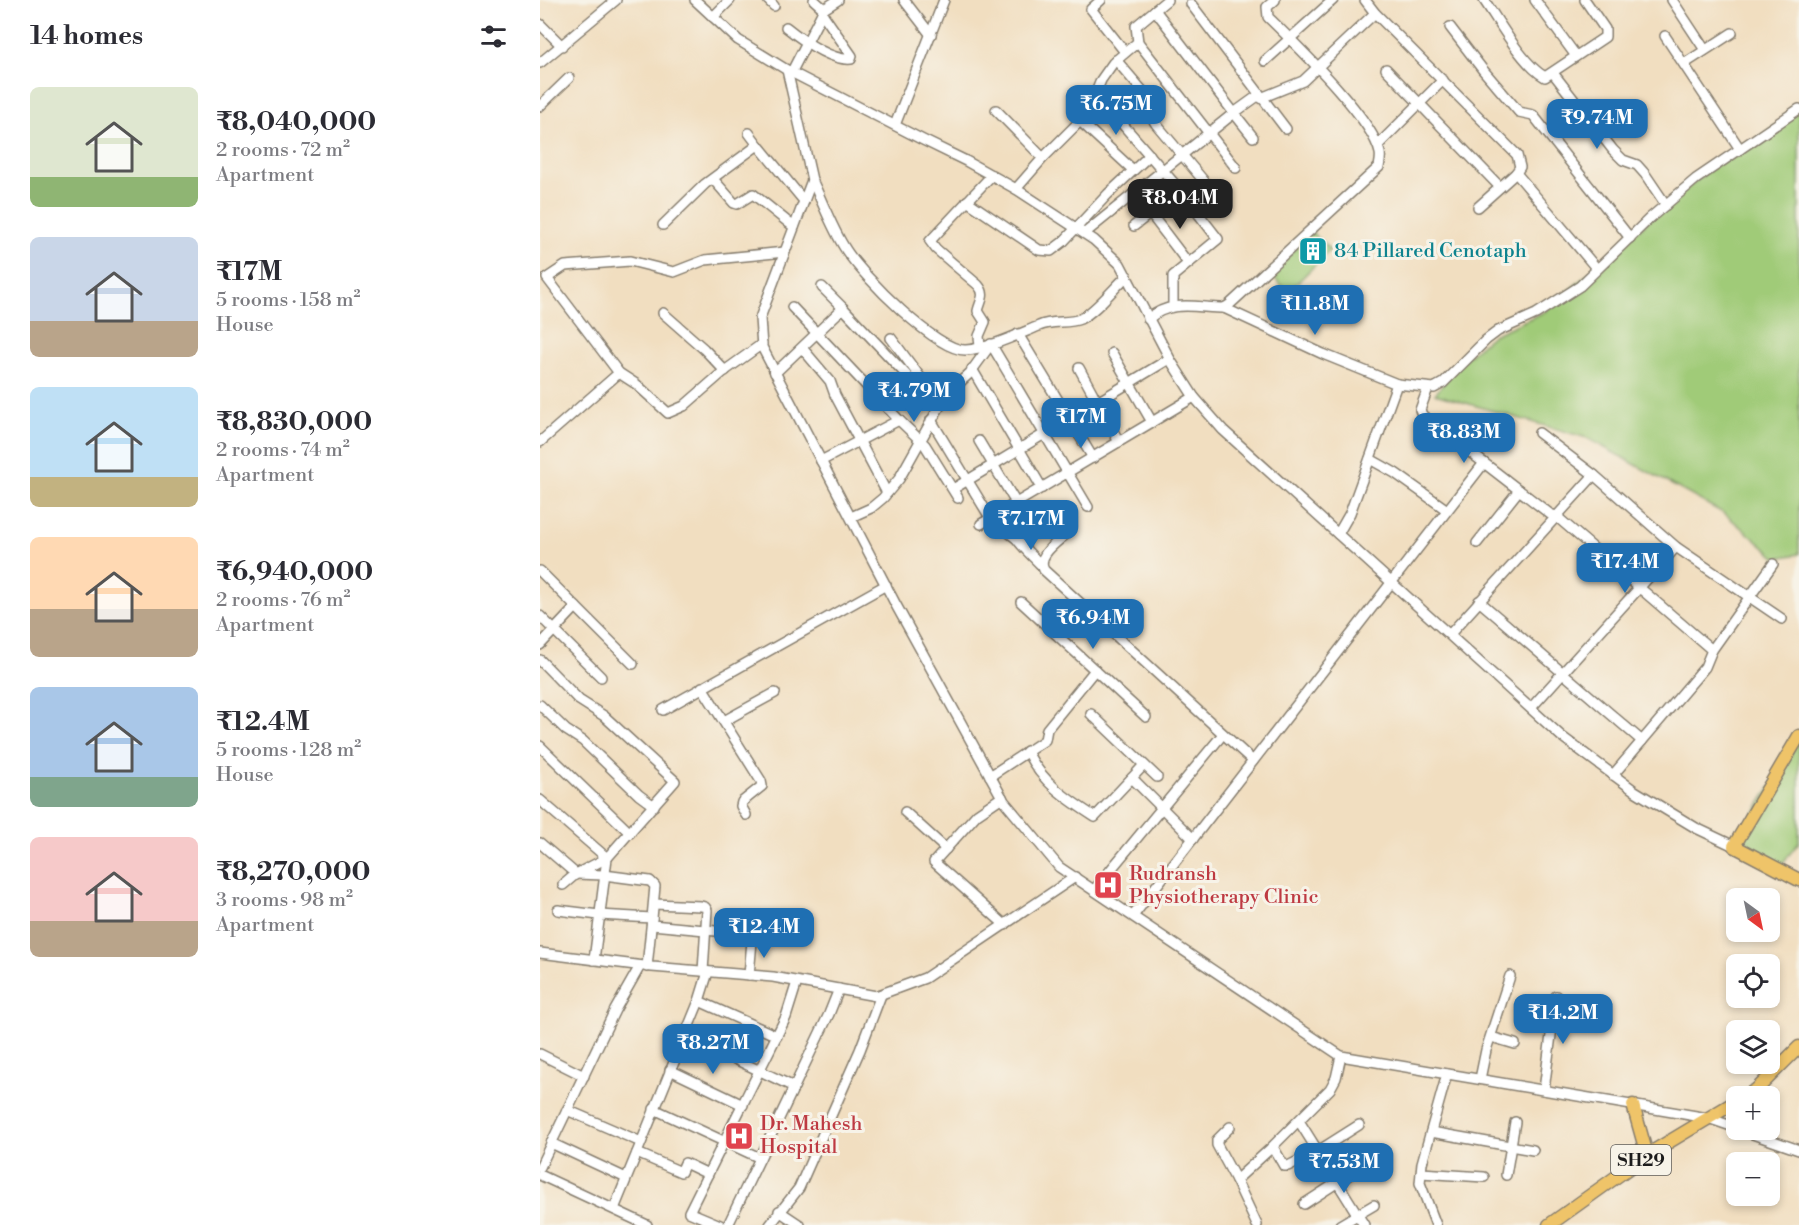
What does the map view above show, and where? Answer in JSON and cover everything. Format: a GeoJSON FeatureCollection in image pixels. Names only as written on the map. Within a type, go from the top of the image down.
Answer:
{"type":"FeatureCollection","features":[{"type":"Feature","properties":{"kind":"main road"},"geometry":{"type":"LineString","coordinates":[[1799,736],[1734,846],[1799,880]]}},
{"type":"Feature","properties":{"kind":"main road"},"geometry":{"type":"LineString","coordinates":[[1760,1086],[1799,1047]]}},
{"type":"Feature","properties":{"kind":"main road"},"geometry":{"type":"LineString","coordinates":[[1633,1105],[1647,1155]]}},
{"type":"Feature","properties":{"kind":"main road","name":"SH29"},"geometry":{"type":"LineString","coordinates":[[1549,1225],[1647,1155],[1726,1107]]}},
{"type":"Feature","properties":{"kind":"street"},"geometry":{"type":"LineString","coordinates":[[540,63],[616,0]]}},
{"type":"Feature","properties":{"kind":"street"},"geometry":{"type":"LineString","coordinates":[[695,0],[738,40],[789,72],[992,175],[1081,230],[1120,264],[1169,359],[1194,397],[1222,430],[1561,736],[1613,775],[1686,822],[1734,846]]}},
{"type":"Feature","properties":{"kind":"street"},"geometry":{"type":"LineString","coordinates":[[713,17],[730,0]]}},
{"type":"Feature","properties":{"kind":"street"},"geometry":{"type":"LineString","coordinates":[[786,27],[807,43],[837,57],[850,59],[852,56],[814,0]]}},
{"type":"Feature","properties":{"kind":"street"},"geometry":{"type":"LineString","coordinates":[[838,0],[823,11],[789,72],[812,180],[845,250],[873,284],[919,325],[951,348],[966,350],[991,344],[1046,323],[1079,319],[1127,276]]}},
{"type":"Feature","properties":{"kind":"street"},"geometry":{"type":"LineString","coordinates":[[904,0],[931,35]]}},
{"type":"Feature","properties":{"kind":"street"},"geometry":{"type":"LineString","coordinates":[[895,125],[945,0]]}},
{"type":"Feature","properties":{"kind":"street"},"geometry":{"type":"LineString","coordinates":[[1101,0],[1091,9],[1125,52]]}},
{"type":"Feature","properties":{"kind":"street"},"geometry":{"type":"LineString","coordinates":[[1167,0],[1136,26],[1138,42],[1236,168]]}},
{"type":"Feature","properties":{"kind":"street"},"geometry":{"type":"LineString","coordinates":[[1224,308],[1379,167],[1381,156],[1378,145],[1354,108],[1268,17],[1267,7],[1275,0]]}},
{"type":"Feature","properties":{"kind":"street"},"geometry":{"type":"LineString","coordinates":[[1265,62],[1333,0]]}},
{"type":"Feature","properties":{"kind":"street"},"geometry":{"type":"LineString","coordinates":[[1365,0],[1517,155],[1520,166],[1516,173],[1478,207]]}},
{"type":"Feature","properties":{"kind":"street"},"geometry":{"type":"LineString","coordinates":[[1484,0],[1534,69],[1545,77],[1605,37],[1606,33],[1584,0]]}},
{"type":"Feature","properties":{"kind":"street"},"geometry":{"type":"LineString","coordinates":[[1535,0],[1576,57]]}},
{"type":"Feature","properties":{"kind":"street"},"geometry":{"type":"LineString","coordinates":[[1672,0],[1705,50]]}},
{"type":"Feature","properties":{"kind":"street"},"geometry":{"type":"LineString","coordinates":[[1191,4],[1286,129]]}},
{"type":"Feature","properties":{"kind":"street"},"geometry":{"type":"LineString","coordinates":[[1155,10],[1253,137]]}},
{"type":"Feature","properties":{"kind":"street"},"geometry":{"type":"LineString","coordinates":[[967,201],[1040,250],[1056,249],[1234,113],[1260,96],[1303,81],[1376,13]]}},
{"type":"Feature","properties":{"kind":"street"},"geometry":{"type":"LineString","coordinates":[[540,24],[562,46]]}},
{"type":"Feature","properties":{"kind":"street"},"geometry":{"type":"LineString","coordinates":[[1450,27],[1483,70],[1520,112],[1533,115],[1630,238]]}},
{"type":"Feature","properties":{"kind":"street"},"geometry":{"type":"LineString","coordinates":[[1684,64],[1732,33]]}},
{"type":"Feature","properties":{"kind":"street"},"geometry":{"type":"LineString","coordinates":[[1665,36],[1740,149]]}},
{"type":"Feature","properties":{"kind":"street"},"geometry":{"type":"LineString","coordinates":[[1016,189],[1080,121],[1091,105],[1101,80],[1116,60],[1138,42]]}},
{"type":"Feature","properties":{"kind":"street"},"geometry":{"type":"LineString","coordinates":[[1116,60],[1155,105],[1158,113],[1154,121],[1156,124],[1214,193]]}},
{"type":"Feature","properties":{"kind":"street"},"geometry":{"type":"LineString","coordinates":[[1386,69],[1500,187]]}},
{"type":"Feature","properties":{"kind":"street"},"geometry":{"type":"LineString","coordinates":[[1553,73],[1614,150],[1646,174],[1666,205]]}},
{"type":"Feature","properties":{"kind":"street"},"geometry":{"type":"LineString","coordinates":[[540,106],[569,78]]}},
{"type":"Feature","properties":{"kind":"street"},"geometry":{"type":"LineString","coordinates":[[1378,145],[1443,80]]}},
{"type":"Feature","properties":{"kind":"street"},"geometry":{"type":"LineString","coordinates":[[1148,319],[1157,311],[1173,306],[1224,308],[1294,341],[1397,384],[1434,388],[1443,383],[1486,340],[1567,295],[1696,179],[1799,109]]}},
{"type":"Feature","properties":{"kind":"street"},"geometry":{"type":"LineString","coordinates":[[996,110],[1043,158]]}},
{"type":"Feature","properties":{"kind":"street"},"geometry":{"type":"LineString","coordinates":[[1118,119],[1218,238],[1173,276],[1173,306]]}},
{"type":"Feature","properties":{"kind":"street"},"geometry":{"type":"LineString","coordinates":[[1080,121],[1133,170]]}},
{"type":"Feature","properties":{"kind":"street"},"geometry":{"type":"LineString","coordinates":[[748,133],[770,158],[781,176],[804,201]]}},
{"type":"Feature","properties":{"kind":"street"},"geometry":{"type":"LineString","coordinates":[[663,225],[713,178],[758,145]]}},
{"type":"Feature","properties":{"kind":"street"},"geometry":{"type":"LineString","coordinates":[[1081,230],[1133,170],[1150,155]]}},
{"type":"Feature","properties":{"kind":"street"},"geometry":{"type":"LineString","coordinates":[[1516,173],[1597,269]]}},
{"type":"Feature","properties":{"kind":"street"},"geometry":{"type":"LineString","coordinates":[[980,347],[980,336],[985,322],[978,311],[983,299],[982,292],[978,285],[930,243],[935,234],[992,175]]}},
{"type":"Feature","properties":{"kind":"street"},"geometry":{"type":"LineString","coordinates":[[713,178],[734,203],[737,204],[753,194],[794,227]]}},
{"type":"Feature","properties":{"kind":"street"},"geometry":{"type":"LineString","coordinates":[[812,180],[760,318],[762,344],[850,517],[990,776],[1002,797],[1059,867],[1341,1056],[1708,1118],[1726,1124]]}},
{"type":"Feature","properties":{"kind":"street"},"geometry":{"type":"LineString","coordinates":[[1134,226],[1180,190]]}},
{"type":"Feature","properties":{"kind":"street"},"geometry":{"type":"LineString","coordinates":[[1150,213],[1188,263]]}},
{"type":"Feature","properties":{"kind":"street"},"geometry":{"type":"LineString","coordinates":[[762,344],[725,370],[684,406],[668,413],[636,384],[619,373],[547,278],[565,266],[630,261],[675,272],[705,260],[785,252]]}},
{"type":"Feature","properties":{"kind":"street"},"geometry":{"type":"LineString","coordinates":[[822,287],[918,381],[943,400]]}},
{"type":"Feature","properties":{"kind":"street"},"geometry":{"type":"LineString","coordinates":[[792,307],[920,440],[956,493],[968,480],[1169,359]]}},
{"type":"Feature","properties":{"kind":"street"},"geometry":{"type":"LineString","coordinates":[[775,373],[843,308]]}},
{"type":"Feature","properties":{"kind":"street"},"geometry":{"type":"LineString","coordinates":[[663,313],[725,370]]}},
{"type":"Feature","properties":{"kind":"street"},"geometry":{"type":"LineString","coordinates":[[1018,334],[1092,458]]}},
{"type":"Feature","properties":{"kind":"street"},"geometry":{"type":"LineString","coordinates":[[891,338],[918,381]]}},
{"type":"Feature","properties":{"kind":"street"},"geometry":{"type":"LineString","coordinates":[[850,517],[871,508],[899,479],[943,400],[972,369],[991,344]]}},
{"type":"Feature","properties":{"kind":"street"},"geometry":{"type":"LineString","coordinates":[[991,344],[1088,507]]}},
{"type":"Feature","properties":{"kind":"street"},"geometry":{"type":"LineString","coordinates":[[802,348],[830,381],[835,395],[887,493]]}},
{"type":"Feature","properties":{"kind":"street"},"geometry":{"type":"LineString","coordinates":[[1112,353],[1152,422]]}},
{"type":"Feature","properties":{"kind":"street"},"geometry":{"type":"LineString","coordinates":[[972,369],[1042,488]]}},
{"type":"Feature","properties":{"kind":"street"},"geometry":{"type":"LineString","coordinates":[[1079,369],[1119,442]]}},
{"type":"Feature","properties":{"kind":"street"},"geometry":{"type":"LineString","coordinates":[[540,442],[619,373]]}},
{"type":"Feature","properties":{"kind":"street"},"geometry":{"type":"LineString","coordinates":[[888,409],[918,381]]}},
{"type":"Feature","properties":{"kind":"street"},"geometry":{"type":"LineString","coordinates":[[1338,534],[1350,513],[1397,384]]}},
{"type":"Feature","properties":{"kind":"street"},"geometry":{"type":"LineString","coordinates":[[1428,388],[1420,410],[1422,415],[1550,514],[1556,516],[1713,650]]}},
{"type":"Feature","properties":{"kind":"street"},"geometry":{"type":"LineString","coordinates":[[981,524],[1194,397]]}},
{"type":"Feature","properties":{"kind":"street"},"geometry":{"type":"LineString","coordinates":[[821,460],[899,420]]}},
{"type":"Feature","properties":{"kind":"street"},"geometry":{"type":"LineString","coordinates":[[931,420],[991,519],[1017,539],[1044,570],[1253,761]]}},
{"type":"Feature","properties":{"kind":"street"},"geometry":{"type":"LineString","coordinates":[[1539,433],[1594,475],[1676,548],[1782,620]]}},
{"type":"Feature","properties":{"kind":"street"},"geometry":{"type":"LineString","coordinates":[[979,441],[994,465],[1013,505],[1009,525],[1017,539]]}},
{"type":"Feature","properties":{"kind":"street"},"geometry":{"type":"LineString","coordinates":[[1370,459],[1395,473],[1447,510]]}},
{"type":"Feature","properties":{"kind":"street"},"geometry":{"type":"LineString","coordinates":[[1133,916],[1484,463]]}},
{"type":"Feature","properties":{"kind":"street"},"geometry":{"type":"LineString","coordinates":[[1450,634],[1594,475]]}},
{"type":"Feature","properties":{"kind":"street"},"geometry":{"type":"LineString","coordinates":[[1477,543],[1519,490]]}},
{"type":"Feature","properties":{"kind":"street"},"geometry":{"type":"LineString","coordinates":[[1041,565],[1048,551],[1066,534]]}},
{"type":"Feature","properties":{"kind":"street"},"geometry":{"type":"LineString","coordinates":[[1531,708],[1676,548]]}},
{"type":"Feature","properties":{"kind":"street"},"geometry":{"type":"LineString","coordinates":[[1613,775],[1706,667],[1713,650],[1773,564]]}},
{"type":"Feature","properties":{"kind":"street"},"geometry":{"type":"LineString","coordinates":[[540,571],[633,664]]}},
{"type":"Feature","properties":{"kind":"street"},"geometry":{"type":"LineString","coordinates":[[663,710],[886,585]]}},
{"type":"Feature","properties":{"kind":"street"},"geometry":{"type":"LineString","coordinates":[[1021,602],[1146,717]]}},
{"type":"Feature","properties":{"kind":"street"},"geometry":{"type":"LineString","coordinates":[[1479,602],[1642,741]]}},
{"type":"Feature","properties":{"kind":"street"},"geometry":{"type":"LineString","coordinates":[[540,645],[576,607]]}},
{"type":"Feature","properties":{"kind":"street"},"geometry":{"type":"LineString","coordinates":[[540,616],[601,677]]}},
{"type":"Feature","properties":{"kind":"street"},"geometry":{"type":"LineString","coordinates":[[540,660],[579,700],[604,716],[675,781],[607,858],[576,874],[563,885]]}},
{"type":"Feature","properties":{"kind":"street"},"geometry":{"type":"LineString","coordinates":[[990,776],[1044,740],[1047,729],[1095,670]]}},
{"type":"Feature","properties":{"kind":"street"},"geometry":{"type":"LineString","coordinates":[[702,687],[761,781],[762,786],[742,802],[741,806],[746,815]]}},
{"type":"Feature","properties":{"kind":"street"},"geometry":{"type":"LineString","coordinates":[[724,722],[775,693]]}},
{"type":"Feature","properties":{"kind":"street"},"geometry":{"type":"LineString","coordinates":[[540,705],[654,806]]}},
{"type":"Feature","properties":{"kind":"street"},"geometry":{"type":"LineString","coordinates":[[1091,714],[1157,777]]}},
{"type":"Feature","properties":{"kind":"street"},"geometry":{"type":"LineString","coordinates":[[1094,890],[1223,734]]}},
{"type":"Feature","properties":{"kind":"street"},"geometry":{"type":"LineString","coordinates":[[540,746],[630,833]]}},
{"type":"Feature","properties":{"kind":"street"},"geometry":{"type":"LineString","coordinates":[[1027,751],[1050,785],[1060,795],[1095,817],[1144,765]]}},
{"type":"Feature","properties":{"kind":"street"},"geometry":{"type":"LineString","coordinates":[[1132,778],[1193,839]]}},
{"type":"Feature","properties":{"kind":"street"},"geometry":{"type":"LineString","coordinates":[[1002,797],[976,814],[934,862],[1005,925]]}},
{"type":"Feature","properties":{"kind":"street"},"geometry":{"type":"LineString","coordinates":[[540,800],[607,858]]}},
{"type":"Feature","properties":{"kind":"street"},"geometry":{"type":"LineString","coordinates":[[905,812],[946,849]]}},
{"type":"Feature","properties":{"kind":"street"},"geometry":{"type":"LineString","coordinates":[[540,843],[576,874],[650,881],[656,886],[644,966],[615,1010],[540,1167]]}},
{"type":"Feature","properties":{"kind":"street"},"geometry":{"type":"LineString","coordinates":[[594,960],[607,858]]}},
{"type":"Feature","properties":{"kind":"street"},"geometry":{"type":"LineString","coordinates":[[540,953],[797,981],[876,996],[925,978],[1075,878]]}},
{"type":"Feature","properties":{"kind":"street"},"geometry":{"type":"LineString","coordinates":[[614,1209],[699,1001],[705,972],[708,913],[705,907],[654,904]]}},
{"type":"Feature","properties":{"kind":"street"},"geometry":{"type":"LineString","coordinates":[[558,910],[707,931],[737,933]]}},
{"type":"Feature","properties":{"kind":"street"},"geometry":{"type":"LineString","coordinates":[[749,975],[752,941]]}},
{"type":"Feature","properties":{"kind":"street"},"geometry":{"type":"LineString","coordinates":[[1480,1079],[1510,976]]}},
{"type":"Feature","properties":{"kind":"street"},"geometry":{"type":"LineString","coordinates":[[720,1225],[689,1212],[786,1017],[797,981]]}},
{"type":"Feature","properties":{"kind":"street"},"geometry":{"type":"LineString","coordinates":[[728,1225],[839,989]]}},
{"type":"Feature","properties":{"kind":"street"},"geometry":{"type":"LineString","coordinates":[[770,1225],[799,1188],[860,1050],[881,994]]}},
{"type":"Feature","properties":{"kind":"street"},"geometry":{"type":"LineString","coordinates":[[1545,1090],[1556,996]]}},
{"type":"Feature","properties":{"kind":"street"},"geometry":{"type":"LineString","coordinates":[[699,1001],[777,1036]]}},
{"type":"Feature","properties":{"kind":"street"},"geometry":{"type":"LineString","coordinates":[[1530,1005],[1554,1014],[1598,1023]]}},
{"type":"Feature","properties":{"kind":"street"},"geometry":{"type":"LineString","coordinates":[[684,1035],[794,1087]]}},
{"type":"Feature","properties":{"kind":"street"},"geometry":{"type":"LineString","coordinates":[[1491,1037],[1515,1044]]}},
{"type":"Feature","properties":{"kind":"street"},"geometry":{"type":"LineString","coordinates":[[540,1054],[584,1076]]}},
{"type":"Feature","properties":{"kind":"street"},"geometry":{"type":"LineString","coordinates":[[1236,1180],[1273,1147],[1330,1089],[1336,1078],[1341,1056]]}},
{"type":"Feature","properties":{"kind":"street"},"geometry":{"type":"LineString","coordinates":[[670,1070],[743,1105]]}},
{"type":"Feature","properties":{"kind":"street"},"geometry":{"type":"LineString","coordinates":[[1436,1225],[1420,1183],[1431,1132],[1448,1074]]}},
{"type":"Feature","properties":{"kind":"street"},"geometry":{"type":"LineString","coordinates":[[654,1109],[760,1158]]}},
{"type":"Feature","properties":{"kind":"street"},"geometry":{"type":"LineString","coordinates":[[567,1110],[641,1142]]}},
{"type":"Feature","properties":{"kind":"street"},"geometry":{"type":"LineString","coordinates":[[1299,1121],[1365,1225]]}},
{"type":"Feature","properties":{"kind":"street"},"geometry":{"type":"LineString","coordinates":[[1506,1175],[1515,1122]]}},
{"type":"Feature","properties":{"kind":"street"},"geometry":{"type":"LineString","coordinates":[[1273,1147],[1282,1163],[1288,1166],[1318,1151],[1359,1125]]}},
{"type":"Feature","properties":{"kind":"street"},"geometry":{"type":"LineString","coordinates":[[1230,1127],[1216,1140],[1217,1144],[1257,1225]]}},
{"type":"Feature","properties":{"kind":"street"},"geometry":{"type":"LineString","coordinates":[[1431,1132],[1533,1150]]}},
{"type":"Feature","properties":{"kind":"street"},"geometry":{"type":"LineString","coordinates":[[1770,1140],[1799,1150]]}},
{"type":"Feature","properties":{"kind":"street"},"geometry":{"type":"LineString","coordinates":[[552,1143],[626,1178]]}},
{"type":"Feature","properties":{"kind":"street"},"geometry":{"type":"LineString","coordinates":[[637,1153],[681,1172],[685,1163],[708,1174]]}},
{"type":"Feature","properties":{"kind":"street"},"geometry":{"type":"LineString","coordinates":[[1304,1204],[1369,1162]]}},
{"type":"Feature","properties":{"kind":"street"},"geometry":{"type":"LineString","coordinates":[[1421,1173],[1484,1177]]}},
{"type":"Feature","properties":{"kind":"street"},"geometry":{"type":"LineString","coordinates":[[540,1174],[647,1225]]}},
{"type":"Feature","properties":{"kind":"street"},"geometry":{"type":"LineString","coordinates":[[1340,1225],[1374,1204]]}},
{"type":"Feature","properties":{"kind":"street"},"geometry":{"type":"LineString","coordinates":[[779,1212],[800,1225]]}},
{"type":"Feature","properties":{"kind":"green space"},"geometry":{"type":"Polygon","coordinates":[[[1799,111],[1799,554],[1777,558],[1725,514],[1587,438],[1435,394],[1461,362],[1493,335],[1544,312],[1712,168],[1799,111]]]}},
{"type":"Feature","properties":{"kind":"green space"},"geometry":{"type":"Polygon","coordinates":[[[1312,232],[1330,250],[1288,292],[1270,274],[1312,232]]]}},
{"type":"Feature","properties":{"kind":"green space"},"geometry":{"type":"Polygon","coordinates":[[[1799,741],[1799,842],[1778,869],[1734,846],[1799,741]]]}},
{"type":"Feature","properties":{"kind":"place","name":"84 Pillared Cenotaph"},"geometry":{"type":"Point","coordinates":[1313,251]}},
{"type":"Feature","properties":{"kind":"place","name":"Rudransh Physiotherapy Clinic"},"geometry":{"type":"Point","coordinates":[1108,885]}},
{"type":"Feature","properties":{"kind":"place","name":"Dr. Mahesh Hospital"},"geometry":{"type":"Point","coordinates":[739,1136]}}]}
